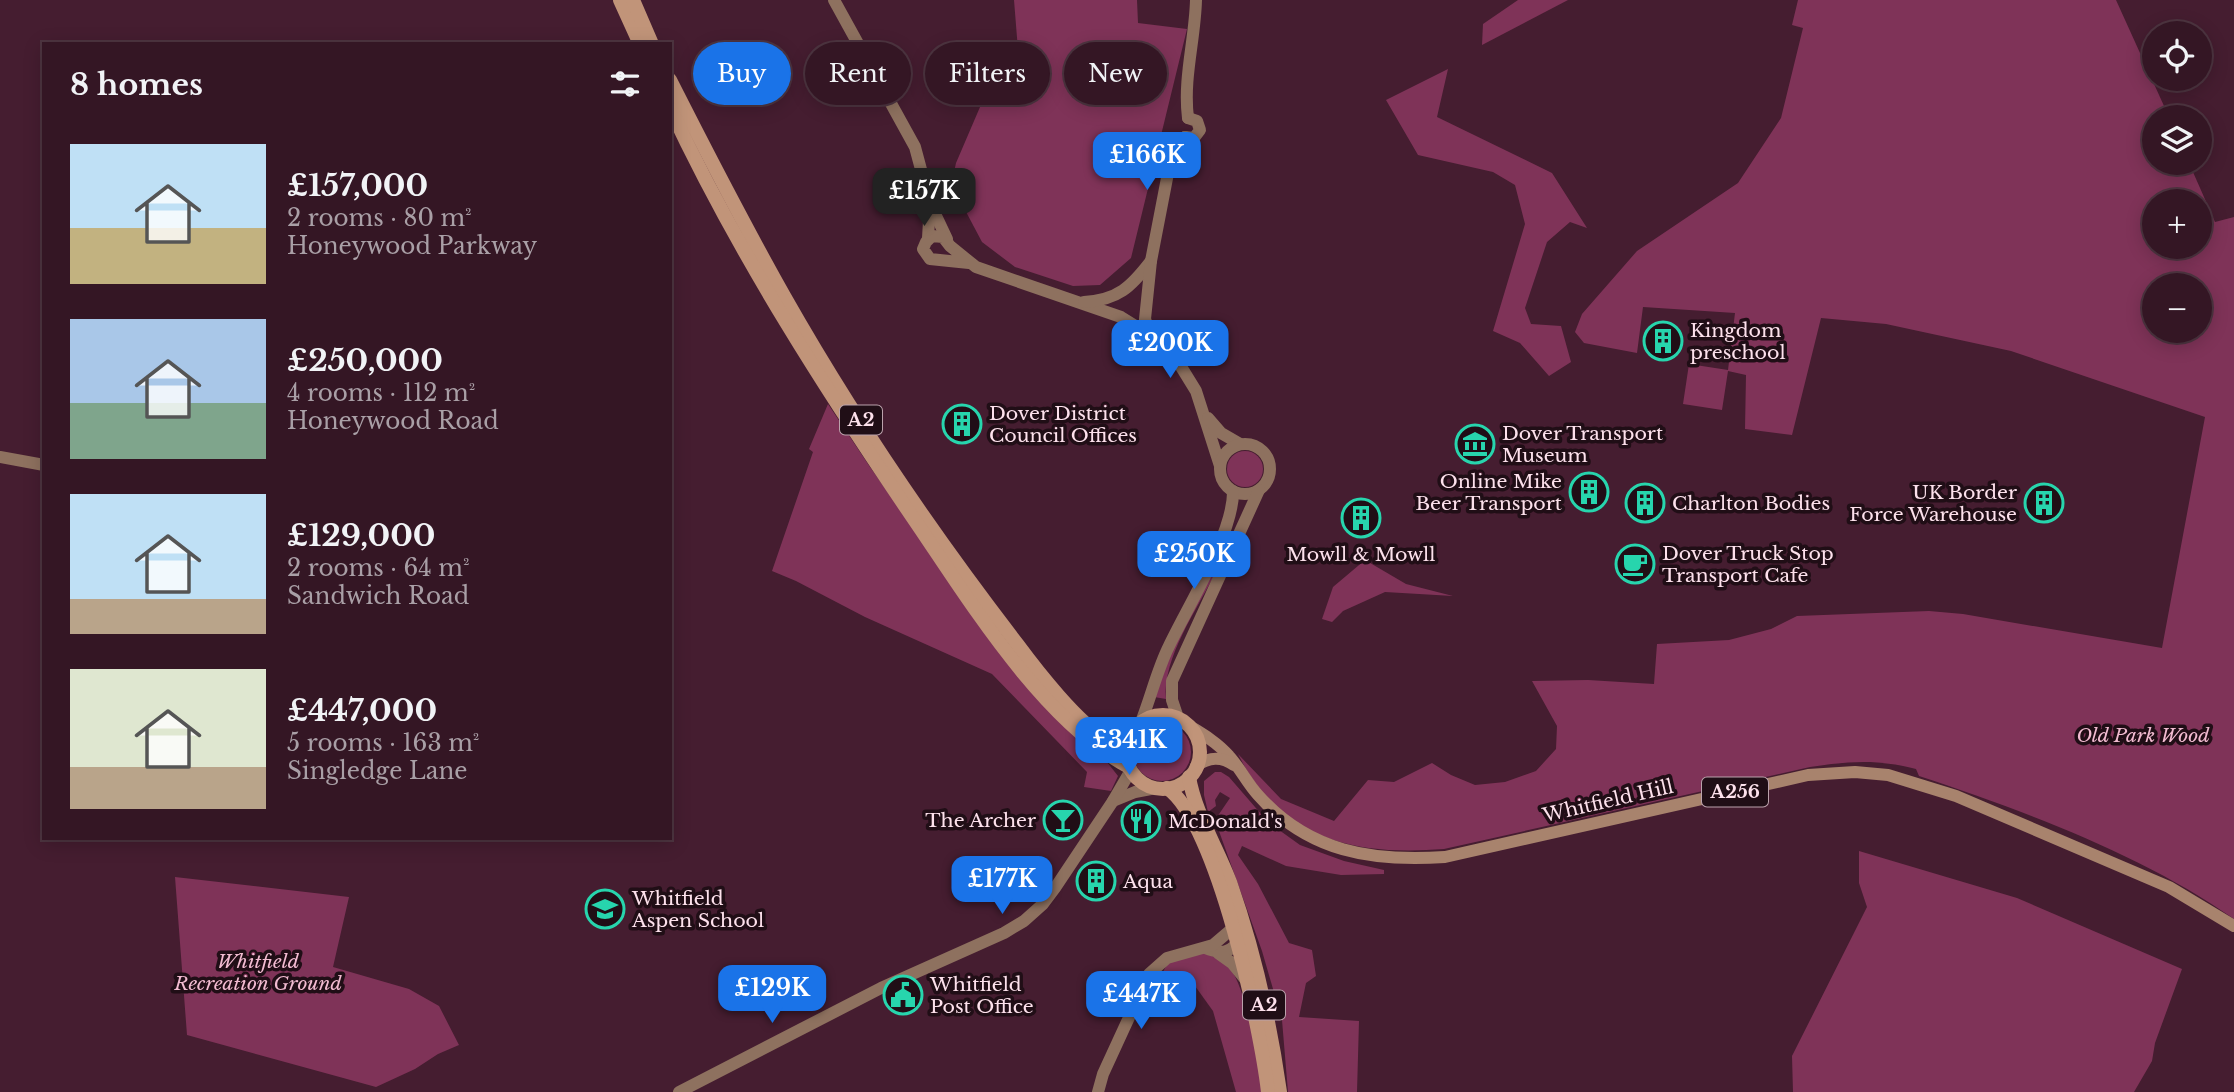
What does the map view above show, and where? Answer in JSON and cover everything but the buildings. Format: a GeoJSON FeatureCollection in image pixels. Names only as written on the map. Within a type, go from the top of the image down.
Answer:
{"type":"FeatureCollection","features":[{"type":"Feature","properties":{"kind":"highway"},"geometry":{"type":"LineString","coordinates":[[620,0],[639,42]]}},
{"type":"Feature","properties":{"kind":"highway"},"geometry":{"type":"LineString","coordinates":[[633,0],[651,42]]}},
{"type":"Feature","properties":{"kind":"highway","name":"A2"},"geometry":{"type":"LineString","coordinates":[[672,84],[773,276],[854,410],[987,605],[1050,686],[1097,739]]}},
{"type":"Feature","properties":{"kind":"highway","name":"A2"},"geometry":{"type":"LineString","coordinates":[[672,112],[776,307],[852,426],[990,629],[1043,694],[1130,768]]}},
{"type":"Feature","properties":{"kind":"highway"},"geometry":{"type":"LineString","coordinates":[[1158,715],[1182,721],[1194,732],[1199,755],[1193,771],[1181,783],[1161,788],[1141,782],[1130,768],[1126,750],[1130,734],[1140,722],[1158,715]]}},
{"type":"Feature","properties":{"kind":"highway"},"geometry":{"type":"LineString","coordinates":[[1097,739],[1116,739],[1130,734]]}},
{"type":"Feature","properties":{"kind":"highway","name":"A2"},"geometry":{"type":"LineString","coordinates":[[1193,771],[1195,801],[1218,852],[1266,1014],[1280,1092]]}},
{"type":"Feature","properties":{"kind":"highway","name":"A2"},"geometry":{"type":"LineString","coordinates":[[1161,788],[1182,801],[1191,815],[1238,924],[1237,943],[1248,982],[1268,1092]]}},
{"type":"Feature","properties":{"kind":"main road","name":"Whitfield Hill"},"geometry":{"type":"LineString","coordinates":[[1182,721],[1229,756],[1276,814],[1316,839],[1360,854],[1387,859],[1444,857],[1808,775],[1855,772],[1888,775],[1956,796],[2169,887],[2234,926]]}},
{"type":"Feature","properties":{"kind":"main road","name":"Whitfield Hill"},"geometry":{"type":"LineString","coordinates":[[1193,771],[1206,760],[1216,758],[1227,761],[1239,771]]}},
{"type":"Feature","properties":{"kind":"street"},"geometry":{"type":"LineString","coordinates":[[834,0],[915,147],[930,203],[948,243],[949,253],[945,259]]}},
{"type":"Feature","properties":{"kind":"street"},"geometry":{"type":"LineString","coordinates":[[1150,335],[1144,319],[1151,261],[1168,173],[1185,137],[1194,138],[1200,130],[1198,121],[1188,118],[1186,87],[1195,28],[1196,0]]}},
{"type":"Feature","properties":{"kind":"street"},"geometry":{"type":"LineString","coordinates":[[930,203],[928,239],[923,249],[927,257],[937,261],[945,259],[969,263],[1121,317],[1150,335],[1190,379],[1205,414],[1223,480],[1233,491],[1246,494],[1264,486],[1270,473],[1268,459],[1260,448],[1247,443],[1240,444],[1224,454],[1220,466]]}},
{"type":"Feature","properties":{"kind":"street"},"geometry":{"type":"LineString","coordinates":[[928,239],[936,235],[969,263]]}},
{"type":"Feature","properties":{"kind":"street"},"geometry":{"type":"LineString","coordinates":[[1080,302],[1103,301],[1120,293],[1151,261]]}},
{"type":"Feature","properties":{"kind":"street"},"geometry":{"type":"LineString","coordinates":[[1205,414],[1221,433],[1240,444]]}},
{"type":"Feature","properties":{"kind":"street"},"geometry":{"type":"LineString","coordinates":[[0,457],[42,466]]}},
{"type":"Feature","properties":{"kind":"street"},"geometry":{"type":"LineString","coordinates":[[1182,721],[1172,700],[1172,681],[1259,490]]}},
{"type":"Feature","properties":{"kind":"street"},"geometry":{"type":"LineString","coordinates":[[1140,722],[1168,648],[1231,516],[1233,491]]}},
{"type":"Feature","properties":{"kind":"street"},"geometry":{"type":"LineString","coordinates":[[679,1092],[881,988],[1018,926],[1043,904],[1113,801],[1130,768]]}},
{"type":"Feature","properties":{"kind":"street"},"geometry":{"type":"LineString","coordinates":[[1113,801],[1135,792],[1161,788]]}},
{"type":"Feature","properties":{"kind":"street"},"geometry":{"type":"LineString","coordinates":[[1212,950],[1238,924]]}},
{"type":"Feature","properties":{"kind":"street"},"geometry":{"type":"LineString","coordinates":[[1098,1092],[1103,1074],[1149,974],[1157,965],[1173,955],[1212,950],[1227,951],[1237,943]]}},
{"type":"Feature","properties":{"kind":"street"},"geometry":{"type":"LineString","coordinates":[[1212,950],[1232,963],[1248,982]]}},
{"type":"Feature","properties":{"kind":"green space"},"geometry":{"type":"Polygon","coordinates":[[[1014,0],[1137,0],[1138,23],[1187,29],[1131,258],[1100,285],[1073,286],[1015,267],[982,242],[955,191],[952,181],[956,163],[981,105],[1050,105],[1050,42],[1017,42],[1014,0]]]}},
{"type":"Feature","properties":{"kind":"green space"},"geometry":{"type":"Polygon","coordinates":[[[1518,0],[1568,0],[1482,45],[1483,24],[1518,0]]]}},
{"type":"Feature","properties":{"kind":"green space","name":"Old Park Wood"},"geometry":{"type":"Polygon","coordinates":[[[1798,0],[2116,0],[2142,57],[2142,91],[2157,91],[2164,105],[2142,105],[2142,175],[2194,175],[2200,189],[2142,189],[2142,259],[2212,259],[2212,215],[2215,222],[2234,217],[2234,919],[2199,896],[2122,855],[1999,804],[1919,776],[1916,769],[1902,766],[1863,762],[1810,767],[1444,849],[1411,850],[1351,845],[1298,824],[1276,806],[1256,783],[1238,754],[1281,799],[1334,821],[1368,780],[1394,782],[1432,763],[1475,785],[1505,782],[1536,771],[1556,749],[1557,726],[1532,681],[1588,680],[1654,684],[1657,644],[1729,640],[1771,629],[1797,616],[1929,611],[1963,614],[2162,648],[2205,417],[2011,351],[1886,324],[1821,318],[1792,435],[1745,429],[1746,375],[1728,371],[1722,410],[1683,404],[1689,364],[1728,370],[1735,313],[1643,307],[1637,353],[1584,343],[1575,332],[1582,314],[1637,251],[1738,183],[1781,118],[1803,28],[1792,25],[1798,0]]]}},
{"type":"Feature","properties":{"kind":"green space"},"geometry":{"type":"Polygon","coordinates":[[[1448,69],[1437,117],[1552,173],[1587,228],[1570,222],[1547,242],[1525,308],[1531,324],[1561,326],[1571,362],[1549,376],[1520,343],[1493,331],[1525,224],[1515,185],[1493,172],[1418,155],[1386,100],[1448,69]]]}},
{"type":"Feature","properties":{"kind":"green space"},"geometry":{"type":"Polygon","coordinates":[[[828,404],[1004,656],[1118,776],[1111,791],[1084,787],[1087,772],[992,674],[865,617],[772,571],[813,452],[809,449],[828,404]]]}},
{"type":"Feature","properties":{"kind":"green space"},"geometry":{"type":"Polygon","coordinates":[[[1245,451],[1258,456],[1263,469],[1258,482],[1245,487],[1232,482],[1227,469],[1232,456],[1245,451]]]}},
{"type":"Feature","properties":{"kind":"green space"},"geometry":{"type":"Polygon","coordinates":[[[1365,560],[1406,584],[1453,596],[1385,592],[1343,611],[1332,622],[1322,619],[1333,587],[1365,560]]]}},
{"type":"Feature","properties":{"kind":"green space"},"geometry":{"type":"Polygon","coordinates":[[[1212,569],[1216,572],[1175,650],[1166,683],[1166,699],[1154,697],[1168,658],[1212,569]]]}},
{"type":"Feature","properties":{"kind":"green space"},"geometry":{"type":"Polygon","coordinates":[[[1156,723],[1168,723],[1183,731],[1191,746],[1191,758],[1183,773],[1168,781],[1156,781],[1141,773],[1133,758],[1133,746],[1141,731],[1156,723]]]}},
{"type":"Feature","properties":{"kind":"green space"},"geometry":{"type":"Polygon","coordinates":[[[1215,772],[1229,777],[1268,822],[1300,845],[1344,861],[1384,870],[1384,874],[1341,875],[1286,866],[1242,846],[1238,855],[1258,884],[1289,943],[1312,950],[1316,976],[1306,983],[1299,1017],[1359,1021],[1357,1092],[1288,1092],[1282,1020],[1262,951],[1215,820],[1230,798],[1220,792],[1215,800],[1216,806],[1208,812],[1204,795],[1204,781],[1215,772]]]}},
{"type":"Feature","properties":{"kind":"green space"},"geometry":{"type":"Polygon","coordinates":[[[1859,851],[2017,898],[2182,969],[2155,1043],[2152,1061],[2134,1092],[1793,1092],[1792,1056],[1867,907],[1859,883],[1859,851]]]}},
{"type":"Feature","properties":{"kind":"green space","name":"Whitfield Recreation Ground"},"geometry":{"type":"Polygon","coordinates":[[[175,877],[349,897],[333,967],[409,989],[439,1006],[459,1045],[376,1087],[187,1035],[175,877]]]}},
{"type":"Feature","properties":{"kind":"green space"},"geometry":{"type":"Polygon","coordinates":[[[1204,952],[1225,964],[1237,980],[1252,1028],[1263,1092],[1236,1092],[1213,1011],[1190,979],[1163,972],[1168,962],[1204,952]]]}},
{"type":"Feature","properties":{"kind":"place","name":"Kingdom preschool"},"geometry":{"type":"Point","coordinates":[1663,341]}},
{"type":"Feature","properties":{"kind":"place","name":"Dover District Council Offices"},"geometry":{"type":"Point","coordinates":[962,424]}},
{"type":"Feature","properties":{"kind":"place","name":"Dover Transport Museum"},"geometry":{"type":"Point","coordinates":[1475,444]}},
{"type":"Feature","properties":{"kind":"place","name":"Online Mike Beer Transport"},"geometry":{"type":"Point","coordinates":[1589,492]}},
{"type":"Feature","properties":{"kind":"place","name":"Charlton Bodies"},"geometry":{"type":"Point","coordinates":[1645,503]}},
{"type":"Feature","properties":{"kind":"place","name":"UK Border Force Warehouse"},"geometry":{"type":"Point","coordinates":[2044,503]}},
{"type":"Feature","properties":{"kind":"place","name":"Mowll & Mowll"},"geometry":{"type":"Point","coordinates":[1361,518]}},
{"type":"Feature","properties":{"kind":"place","name":"Dover Truck Stop Transport Cafe"},"geometry":{"type":"Point","coordinates":[1635,564]}},
{"type":"Feature","properties":{"kind":"place","name":"The Archer"},"geometry":{"type":"Point","coordinates":[1063,820]}},
{"type":"Feature","properties":{"kind":"place","name":"McDonald's"},"geometry":{"type":"Point","coordinates":[1141,821]}},
{"type":"Feature","properties":{"kind":"place","name":"Aqua"},"geometry":{"type":"Point","coordinates":[1096,881]}},
{"type":"Feature","properties":{"kind":"place","name":"Whitfield Aspen School"},"geometry":{"type":"Point","coordinates":[605,909]}},
{"type":"Feature","properties":{"kind":"place","name":"Whitfield Post Office"},"geometry":{"type":"Point","coordinates":[903,995]}}]}
